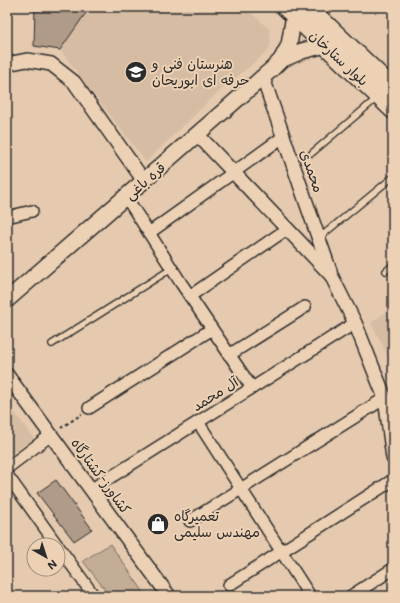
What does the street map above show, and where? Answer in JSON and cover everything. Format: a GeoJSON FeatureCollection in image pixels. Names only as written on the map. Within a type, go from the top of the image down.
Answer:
{"type":"FeatureCollection","features":[{"type":"Feature","properties":{"kind":"main road","name":"بلوار ستارخان"},"geometry":{"type":"LineString","coordinates":[[297,9],[386,92],[393,110]]}},
{"type":"Feature","properties":{"kind":"main road","name":"قره باغی"},"geometry":{"type":"LineString","coordinates":[[8,295],[126,197],[263,78],[281,60],[289,44],[297,9]]}},
{"type":"Feature","properties":{"kind":"main road","name":"قره باغی"},"geometry":{"type":"LineString","coordinates":[[281,60],[330,40]]}},
{"type":"Feature","properties":{"kind":"street"},"geometry":{"type":"LineString","coordinates":[[7,64],[27,60],[51,64],[74,82],[144,181]]}},
{"type":"Feature","properties":{"kind":"street","name":"محمدی"},"geometry":{"type":"LineString","coordinates":[[263,78],[331,275],[355,323],[385,398],[393,458]]}},
{"type":"Feature","properties":{"kind":"street","name":"محمدی"},"geometry":{"type":"LineString","coordinates":[[197,134],[331,275]]}},
{"type":"Feature","properties":{"kind":"street"},"geometry":{"type":"LineString","coordinates":[[149,233],[283,137]]}},
{"type":"Feature","properties":{"kind":"street"},"geometry":{"type":"LineString","coordinates":[[126,197],[172,269],[252,388]]}},
{"type":"Feature","properties":{"kind":"street"},"geometry":{"type":"LineString","coordinates":[[7,217],[32,211]]}},
{"type":"Feature","properties":{"kind":"street"},"geometry":{"type":"LineString","coordinates":[[190,296],[287,229]]}},
{"type":"Feature","properties":{"kind":"street"},"geometry":{"type":"LineString","coordinates":[[229,355],[305,307]]}},
{"type":"Feature","properties":{"kind":"street","name":"آل محمد"},"geometry":{"type":"LineString","coordinates":[[92,489],[355,323]]}},
{"type":"Feature","properties":{"kind":"street"},"geometry":{"type":"LineString","coordinates":[[89,408],[212,329]]}},
{"type":"Feature","properties":{"kind":"street","name":"کشاورز-کشتارگاه"},"geometry":{"type":"LineString","coordinates":[[7,375],[169,596]]}},
{"type":"Feature","properties":{"kind":"street"},"geometry":{"type":"LineString","coordinates":[[190,522],[241,488],[385,398]]}},
{"type":"Feature","properties":{"kind":"street"},"geometry":{"type":"LineString","coordinates":[[198,422],[310,596]]}},
{"type":"Feature","properties":{"kind":"street"},"geometry":{"type":"LineString","coordinates":[[7,468],[51,435]]}},
{"type":"Feature","properties":{"kind":"street"},"geometry":{"type":"LineString","coordinates":[[7,475],[52,537]]}},
{"type":"Feature","properties":{"kind":"street"},"geometry":{"type":"LineString","coordinates":[[229,586],[393,480]]}},
{"type":"Feature","properties":{"kind":"street"},"geometry":{"type":"LineString","coordinates":[[66,557],[94,596]]}},
{"type":"Feature","properties":{"kind":"street"},"geometry":{"type":"LineString","coordinates":[[351,596],[393,569]]}},
{"type":"Feature","properties":{"kind":"lane"},"geometry":{"type":"LineString","coordinates":[[312,153],[386,92]]}},
{"type":"Feature","properties":{"kind":"lane"},"geometry":{"type":"LineString","coordinates":[[319,238],[393,177]]}},
{"type":"Feature","properties":{"kind":"lane"},"geometry":{"type":"LineString","coordinates":[[386,270],[393,265]]}},
{"type":"Feature","properties":{"kind":"lane"},"geometry":{"type":"LineString","coordinates":[[52,344],[172,269]]}},
{"type":"Feature","properties":{"kind":"path"},"geometry":{"type":"LineString","coordinates":[[51,435],[89,408]]}},
{"type":"Feature","properties":{"kind":"shaded area","name":"هنرستان فنی و حرفه ای ابوریحان"},"geometry":{"type":"Polygon","coordinates":[[[90,7],[245,7],[269,29],[271,41],[269,50],[215,95],[146,162],[60,50],[90,7]]]}},
{"type":"Feature","properties":{"kind":"shaded area"},"geometry":{"type":"Polygon","coordinates":[[[393,307],[393,375],[385,350],[371,323],[393,307]]]}},
{"type":"Feature","properties":{"kind":"shaded area"},"geometry":{"type":"Polygon","coordinates":[[[7,403],[34,438],[7,457],[7,403]]]}},
{"type":"Feature","properties":{"kind":"shaded area"},"geometry":{"type":"Polygon","coordinates":[[[110,544],[145,594],[142,596],[110,596],[83,561],[110,544]]]}},
{"type":"Feature","properties":{"kind":"building"},"geometry":{"type":"Polygon","coordinates":[[[35,7],[90,7],[60,50],[34,46],[35,7]]]}},
{"type":"Feature","properties":{"kind":"building"},"geometry":{"type":"Polygon","coordinates":[[[56,480],[92,529],[74,541],[37,493],[56,480]]]}},
{"type":"Feature","properties":{"kind":"place","name":"هنرستان فنی و حرفه ای ابوریحان"},"geometry":{"type":"Point","coordinates":[136,72]}},
{"type":"Feature","properties":{"kind":"place","name":"تعمیرگاه مهندس سلیمی"},"geometry":{"type":"Point","coordinates":[158,524]}}]}
